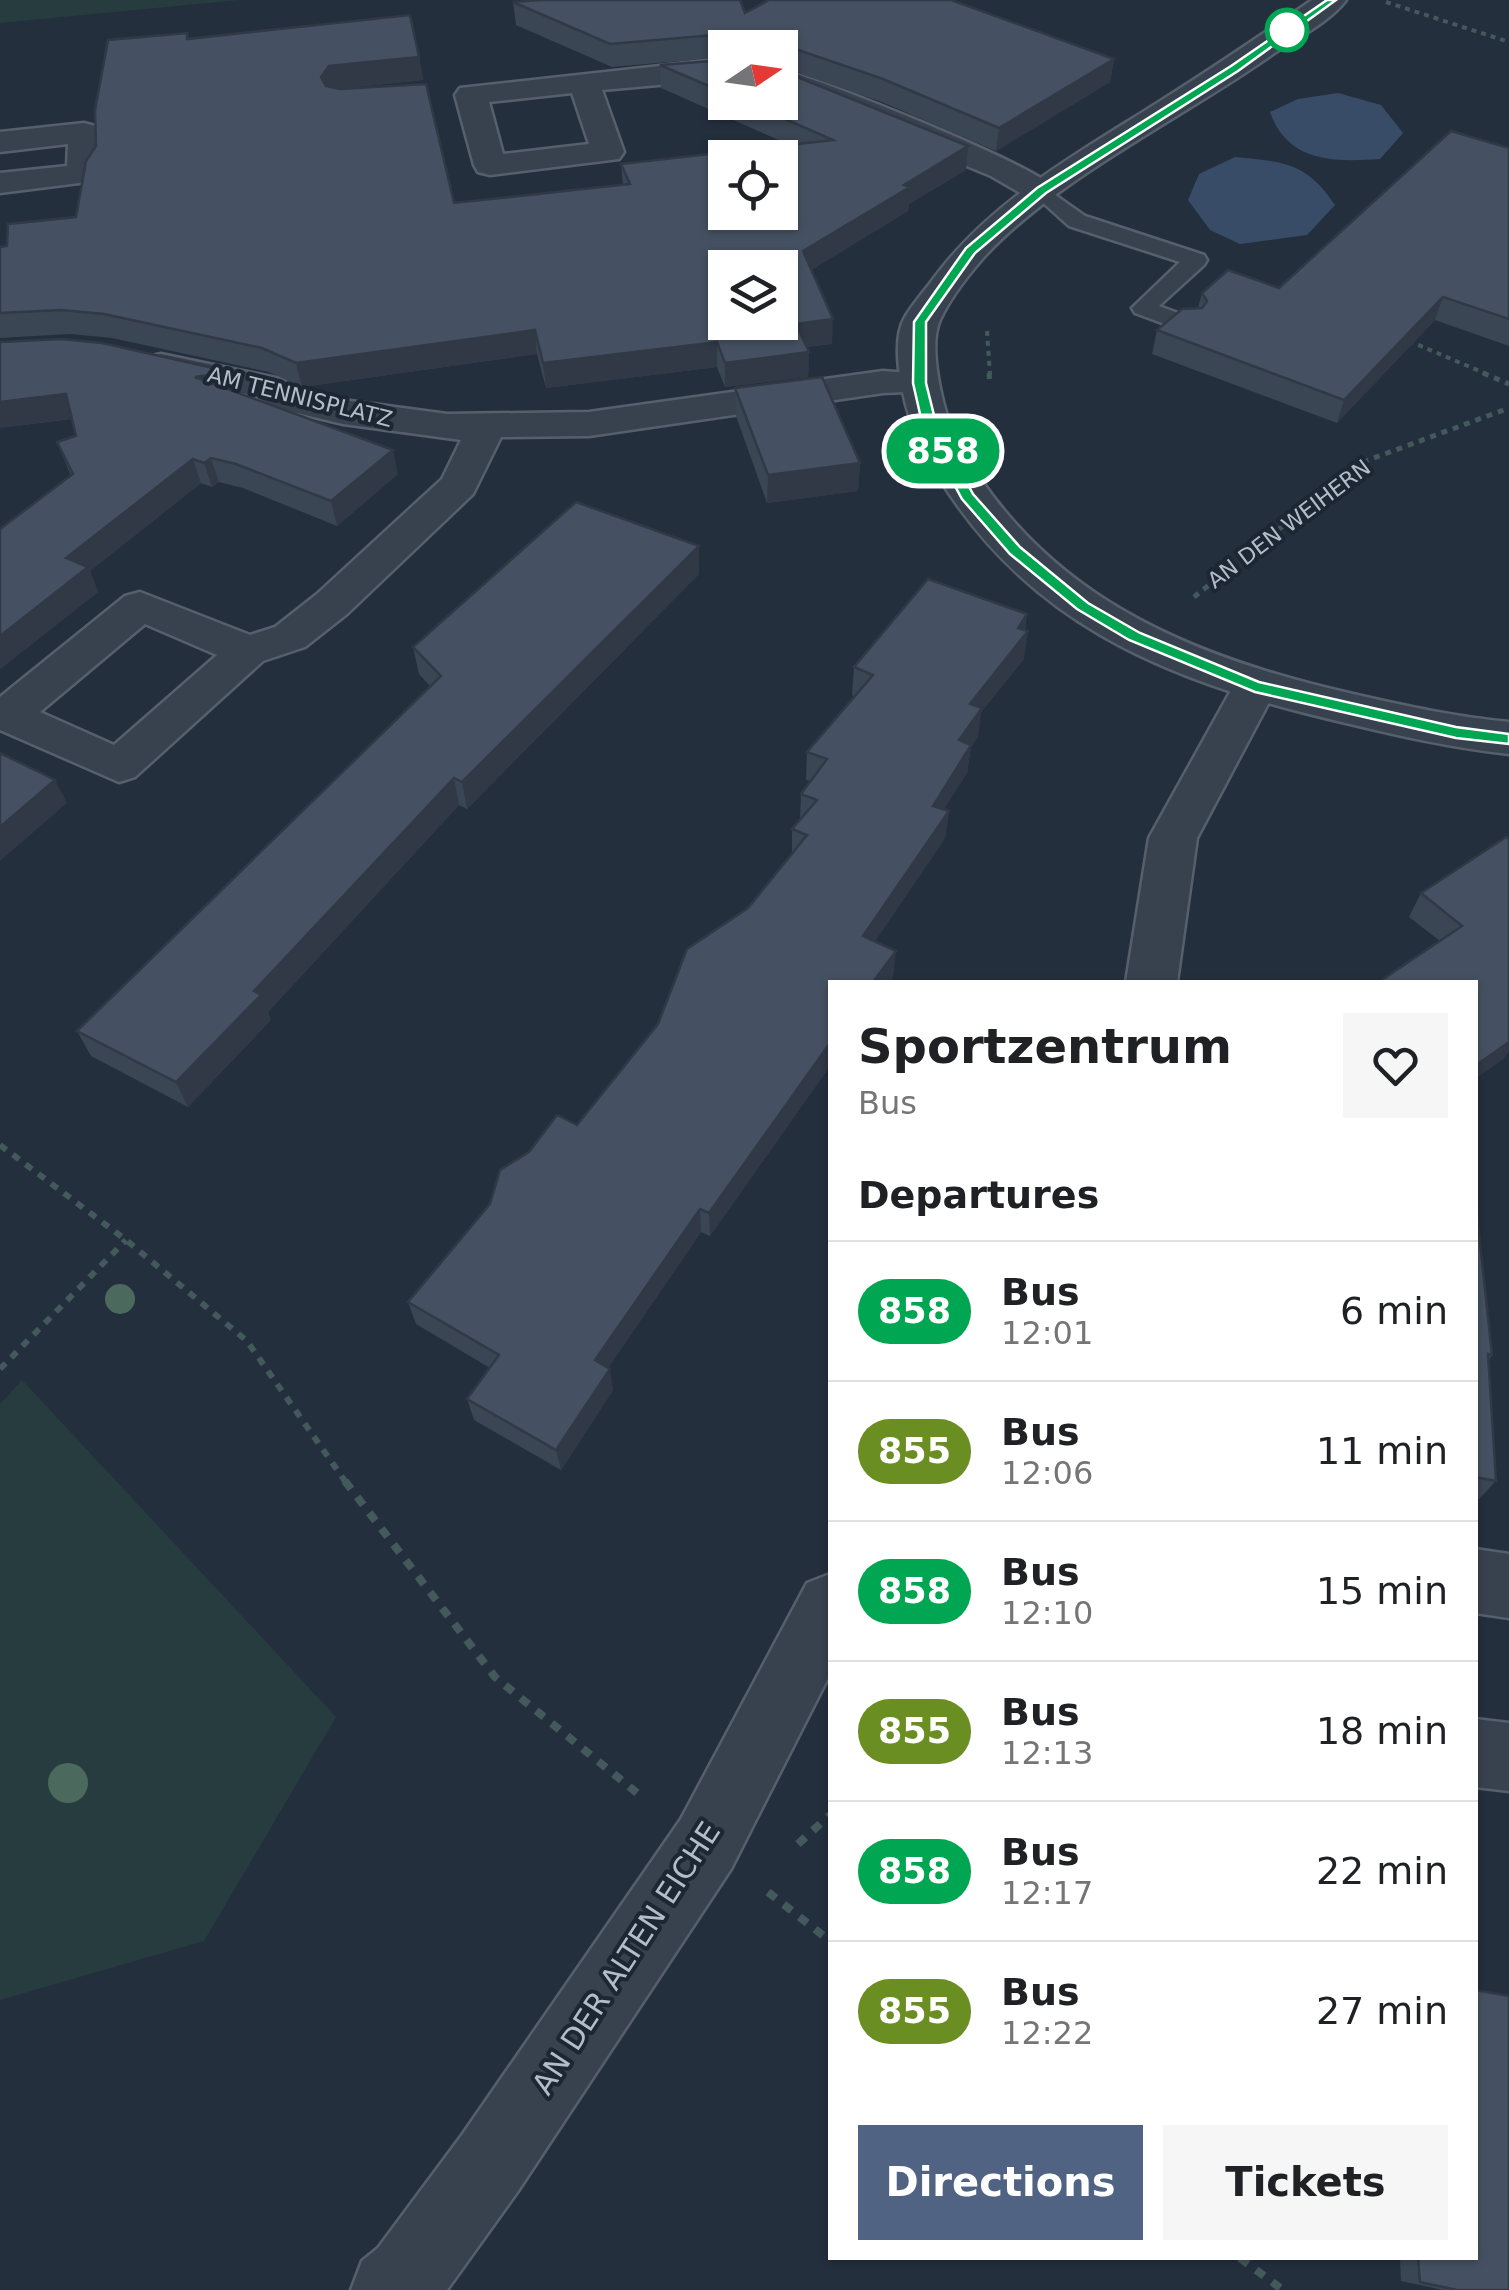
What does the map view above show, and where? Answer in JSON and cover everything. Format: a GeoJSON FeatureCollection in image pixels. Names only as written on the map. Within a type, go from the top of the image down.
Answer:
{"type":"FeatureCollection","features":[{"type":"Feature","properties":{"kind":"street"},"geometry":{"type":"LineString","coordinates":[[1330,0],[1234,68],[1042,191],[971,251],[920,322],[920,383],[930,427],[967,496],[1015,551],[1082,606],[1134,636],[1255,687],[1456,733],[1509,738]]}},
{"type":"Feature","properties":{"kind":"street"},"geometry":{"type":"LineString","coordinates":[[584,83],[608,152],[490,165],[460,92],[708,72]]}},
{"type":"Feature","properties":{"kind":"street"},"geometry":{"type":"LineString","coordinates":[[798,85],[1003,170],[1042,191]]}},
{"type":"Feature","properties":{"kind":"street"},"geometry":{"type":"LineString","coordinates":[[0,142],[84,133],[83,174],[0,183]]}},
{"type":"Feature","properties":{"kind":"street","name":"AM TENNISPLATZ"},"geometry":{"type":"LineString","coordinates":[[126,357],[268,387],[285,399],[343,412],[400,422],[482,426],[589,424],[883,382],[920,383]]}},
{"type":"Feature","properties":{"kind":"street"},"geometry":{"type":"LineString","coordinates":[[248,651],[140,606],[7,715],[118,766],[248,651],[290,637],[332,604],[459,485],[481,440],[482,426]]}},
{"type":"Feature","properties":{"kind":"street"},"geometry":{"type":"LineString","coordinates":[[1151,980],[1173,838],[1255,687]]}},
{"type":"Feature","properties":{"kind":"street"},"geometry":{"type":"LineString","coordinates":[[1478,1582],[1509,1586]]}},
{"type":"Feature","properties":{"kind":"street","name":"AN DER ALTEN EICHE"},"geometry":{"type":"LineString","coordinates":[[391,2290],[407,2277],[490,2163],[706,1844],[828,1610]]}},
{"type":"Feature","properties":{"kind":"street"},"geometry":{"type":"LineString","coordinates":[[1478,1752],[1509,1757]]}},
{"type":"Feature","properties":{"kind":"lane"},"geometry":{"type":"LineString","coordinates":[[1042,191],[1077,221],[1196,260],[1144,308],[1186,324]]}},
{"type":"Feature","properties":{"kind":"path"},"geometry":{"type":"LineString","coordinates":[[1379,0],[1509,42]]}},
{"type":"Feature","properties":{"kind":"path"},"geometry":{"type":"LineString","coordinates":[[1408,332],[1398,336],[1509,384]]}},
{"type":"Feature","properties":{"kind":"path","name":"AN DEN WEIHERN"},"geometry":{"type":"LineString","coordinates":[[1134,636],[1190,600],[1363,462],[1509,408]]}},
{"type":"Feature","properties":{"kind":"path"},"geometry":{"type":"LineString","coordinates":[[0,1145],[126,1240],[247,1341],[378,1528],[494,1677],[828,1938]]}},
{"type":"Feature","properties":{"kind":"path"},"geometry":{"type":"LineString","coordinates":[[0,1369],[126,1240]]}},
{"type":"Feature","properties":{"kind":"path"},"geometry":{"type":"LineString","coordinates":[[1243,2260],[1282,2290]]}},
{"type":"Feature","properties":{"kind":"green space"},"geometry":{"type":"Polygon","coordinates":[[[0,0],[239,0],[0,23],[0,0]]]}},
{"type":"Feature","properties":{"kind":"green space"},"geometry":{"type":"Polygon","coordinates":[[[22,1380],[336,1717],[204,1941],[0,2000],[0,1404],[22,1380]]]}},
{"type":"Feature","properties":{"kind":"water"},"geometry":{"type":"Polygon","coordinates":[[[1338,93],[1381,105],[1403,133],[1380,159],[1315,156],[1288,141],[1270,112],[1298,99],[1338,93]]]}},
{"type":"Feature","properties":{"kind":"water"},"geometry":{"type":"Polygon","coordinates":[[[1235,157],[1281,163],[1304,172],[1335,205],[1307,235],[1240,244],[1210,230],[1188,200],[1199,174],[1235,157]]]}},
{"type":"Feature","properties":{"kind":"building"},"geometry":{"type":"Polygon","coordinates":[[[740,0],[745,13],[769,0],[951,0],[1114,59],[999,128],[883,79],[798,50],[798,30],[708,30],[708,35],[610,44],[513,2],[740,0]]]}},
{"type":"Feature","properties":{"kind":"building"},"geometry":{"type":"Polygon","coordinates":[[[410,15],[419,57],[329,66],[321,77],[326,86],[340,89],[426,84],[454,203],[630,184],[621,164],[708,154],[708,230],[798,230],[798,144],[833,140],[787,120],[798,120],[798,77],[968,146],[904,185],[910,187],[803,251],[833,319],[798,324],[798,250],[708,250],[708,340],[798,340],[798,328],[809,352],[725,363],[717,342],[543,363],[535,330],[296,363],[262,348],[104,314],[61,310],[0,313],[0,247],[7,246],[8,224],[76,217],[86,161],[96,146],[95,110],[108,40],[187,33],[187,39],[410,15]]]}},
{"type":"Feature","properties":{"kind":"building"},"geometry":{"type":"Polygon","coordinates":[[[708,61],[708,86],[660,65],[708,61]]]}},
{"type":"Feature","properties":{"kind":"building"},"geometry":{"type":"Polygon","coordinates":[[[1451,131],[1509,148],[1509,319],[1443,297],[1344,400],[1157,330],[1182,309],[1202,308],[1207,301],[1202,293],[1228,270],[1279,288],[1451,131]]]}},
{"type":"Feature","properties":{"kind":"building"},"geometry":{"type":"Polygon","coordinates":[[[61,339],[102,343],[231,372],[195,377],[393,450],[331,501],[236,464],[211,458],[204,463],[193,459],[66,558],[88,567],[0,636],[0,529],[73,474],[57,442],[76,436],[66,394],[0,402],[0,342],[61,339]]]}},
{"type":"Feature","properties":{"kind":"building"},"geometry":{"type":"Polygon","coordinates":[[[822,377],[860,463],[768,475],[735,388],[822,377]]]}},
{"type":"Feature","properties":{"kind":"building"},"geometry":{"type":"Polygon","coordinates":[[[576,502],[699,546],[462,782],[454,778],[254,991],[261,995],[176,1082],[77,1031],[441,676],[413,647],[576,502]]]}},
{"type":"Feature","properties":{"kind":"building"},"geometry":{"type":"Polygon","coordinates":[[[928,579],[1027,614],[1018,628],[1028,631],[970,704],[982,708],[959,740],[971,745],[933,806],[949,811],[863,936],[896,951],[874,980],[828,980],[828,1046],[709,1213],[700,1209],[595,1360],[610,1369],[556,1450],[467,1399],[499,1355],[408,1302],[490,1204],[500,1170],[529,1152],[557,1115],[577,1125],[658,1024],[687,949],[748,908],[807,835],[792,829],[817,800],[801,794],[827,759],[807,752],[873,675],[854,667],[928,579]]]}},
{"type":"Feature","properties":{"kind":"building"},"geometry":{"type":"Polygon","coordinates":[[[0,753],[55,780],[0,827],[0,753]]]}},
{"type":"Feature","properties":{"kind":"building"},"geometry":{"type":"Polygon","coordinates":[[[1506,837],[1509,839],[1509,1042],[1478,1064],[1478,980],[1382,980],[1462,926],[1421,893],[1506,837]]]}},
{"type":"Feature","properties":{"kind":"building"},"geometry":{"type":"Polygon","coordinates":[[[1478,1223],[1492,1355],[1488,1354],[1496,1481],[1478,1478],[1478,1223]]]}},
{"type":"Feature","properties":{"kind":"building"},"geometry":{"type":"Polygon","coordinates":[[[1478,1991],[1509,1996],[1509,2290],[1457,2290],[1420,2282],[1418,2260],[1478,2260],[1478,1991]]]}},
{"type":"Feature","properties":{"kind":"bus line","name":"858"},"geometry":{"type":"LineString","coordinates":[[1331,0],[1164,115],[1042,191],[971,251],[920,322],[920,383],[930,427],[967,496],[1015,551],[1082,606],[1134,636],[1255,687],[1456,733],[1509,738]]}}]}
